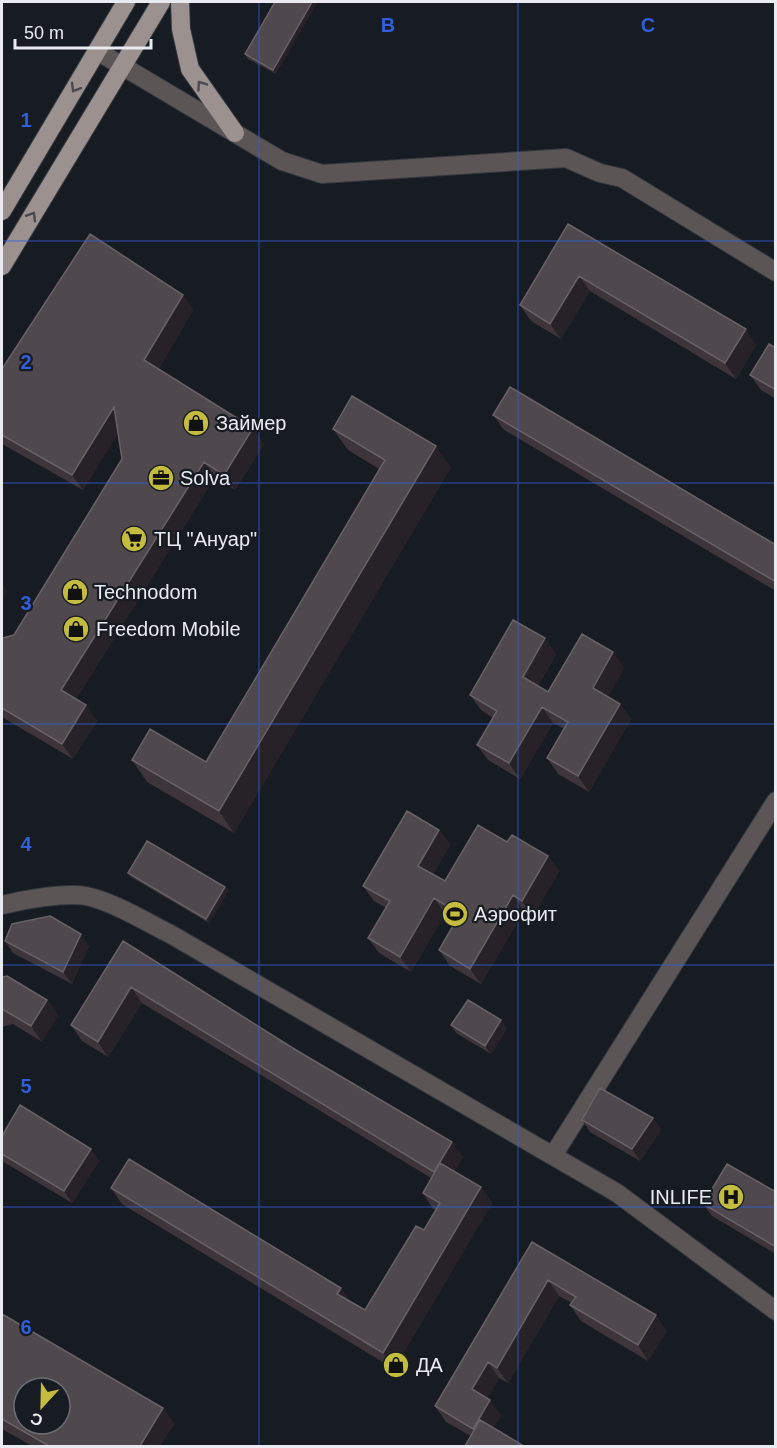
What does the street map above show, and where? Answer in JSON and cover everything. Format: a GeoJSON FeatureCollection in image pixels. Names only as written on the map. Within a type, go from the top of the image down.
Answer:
{"type":"FeatureCollection","features":[{"type":"Feature","properties":{"kind":"main road"},"geometry":{"type":"LineString","coordinates":[[2,211],[126,2]]}},
{"type":"Feature","properties":{"kind":"main road"},"geometry":{"type":"LineString","coordinates":[[2,266],[161,2]]}},
{"type":"Feature","properties":{"kind":"main road"},"geometry":{"type":"LineString","coordinates":[[180,2],[181,29],[190,69],[235,133]]}},
{"type":"Feature","properties":{"kind":"street"},"geometry":{"type":"LineString","coordinates":[[97,51],[282,161],[322,174],[566,158],[600,173],[622,178],[776,272]]}},
{"type":"Feature","properties":{"kind":"street"},"geometry":{"type":"LineString","coordinates":[[554,1154],[776,801]]}},
{"type":"Feature","properties":{"kind":"street"},"geometry":{"type":"LineString","coordinates":[[2,905],[36,898],[84,896],[103,902],[172,935],[617,1192],[776,1311]]}},
{"type":"Feature","properties":{"kind":"building"},"geometry":{"type":"Polygon","coordinates":[[[275,2],[312,2],[273,70],[245,54],[275,2]]]}},
{"type":"Feature","properties":{"kind":"building"},"geometry":{"type":"Polygon","coordinates":[[[568,224],[746,329],[725,363],[579,276],[550,324],[520,305],[568,224]]]}},
{"type":"Feature","properties":{"kind":"building"},"geometry":{"type":"Polygon","coordinates":[[[90,234],[183,295],[144,360],[253,428],[224,475],[204,462],[61,690],[86,705],[62,744],[2,708],[2,638],[14,635],[122,459],[114,407],[72,475],[2,435],[2,369],[90,234]]]}},
{"type":"Feature","properties":{"kind":"building"},"geometry":{"type":"Polygon","coordinates":[[[769,344],[776,348],[776,390],[750,375],[769,344]]]}},
{"type":"Feature","properties":{"kind":"building"},"geometry":{"type":"Polygon","coordinates":[[[510,387],[776,545],[776,582],[493,415],[510,387]]]}},
{"type":"Feature","properties":{"kind":"building"},"geometry":{"type":"Polygon","coordinates":[[[352,396],[436,446],[219,811],[132,760],[150,729],[206,762],[385,460],[333,429],[352,396]]]}},
{"type":"Feature","properties":{"kind":"building"},"geometry":{"type":"Polygon","coordinates":[[[513,620],[545,638],[523,677],[548,692],[582,634],[613,652],[593,688],[620,704],[578,776],[547,758],[568,722],[542,707],[509,763],[477,745],[497,711],[470,695],[513,620]]]}},
{"type":"Feature","properties":{"kind":"building"},"geometry":{"type":"Polygon","coordinates":[[[407,811],[439,830],[418,866],[445,881],[478,825],[507,842],[512,835],[548,856],[522,901],[513,895],[470,969],[439,950],[460,914],[434,898],[400,957],[368,938],[390,901],[363,886],[407,811]]]}},
{"type":"Feature","properties":{"kind":"building"},"geometry":{"type":"Polygon","coordinates":[[[147,841],[225,887],[206,919],[128,873],[147,841]]]}},
{"type":"Feature","properties":{"kind":"building"},"geometry":{"type":"Polygon","coordinates":[[[50,916],[81,934],[63,972],[5,941],[12,924],[50,916]]]}},
{"type":"Feature","properties":{"kind":"building"},"geometry":{"type":"Polygon","coordinates":[[[123,941],[296,1050],[452,1142],[434,1172],[131,987],[98,1042],[71,1025],[123,941]]]}},
{"type":"Feature","properties":{"kind":"building"},"geometry":{"type":"Polygon","coordinates":[[[7,976],[47,1000],[31,1026],[2,1009],[2,977],[7,976]]]}},
{"type":"Feature","properties":{"kind":"building"},"geometry":{"type":"Polygon","coordinates":[[[468,1000],[501,1020],[485,1046],[451,1025],[468,1000]]]}},
{"type":"Feature","properties":{"kind":"building"},"geometry":{"type":"Polygon","coordinates":[[[600,1088],[653,1118],[632,1149],[582,1120],[600,1088]]]}},
{"type":"Feature","properties":{"kind":"building"},"geometry":{"type":"Polygon","coordinates":[[[20,1105],[91,1149],[64,1191],[2,1154],[2,1136],[20,1105]]]}},
{"type":"Feature","properties":{"kind":"building"},"geometry":{"type":"Polygon","coordinates":[[[129,1159],[341,1288],[337,1294],[365,1310],[416,1226],[424,1230],[440,1203],[423,1193],[440,1163],[481,1187],[383,1353],[111,1188],[129,1159]]]}},
{"type":"Feature","properties":{"kind":"building"},"geometry":{"type":"Polygon","coordinates":[[[727,1164],[776,1192],[776,1247],[703,1204],[727,1164]]]}},
{"type":"Feature","properties":{"kind":"building"},"geometry":{"type":"Polygon","coordinates":[[[532,1242],[656,1315],[638,1345],[570,1305],[576,1297],[548,1280],[497,1368],[488,1362],[472,1389],[490,1400],[473,1429],[435,1406],[532,1242]]]}},
{"type":"Feature","properties":{"kind":"building"},"geometry":{"type":"Polygon","coordinates":[[[2,1314],[163,1408],[140,1446],[49,1446],[32,1436],[72,1436],[72,1376],[12,1376],[12,1425],[2,1419],[2,1314]]]}},
{"type":"Feature","properties":{"kind":"building"},"geometry":{"type":"Polygon","coordinates":[[[480,1420],[524,1446],[465,1446],[480,1420]]]}},
{"type":"Feature","properties":{"kind":"place","name":"Займер"},"geometry":{"type":"Point","coordinates":[196,423]}},
{"type":"Feature","properties":{"kind":"place","name":"Solva"},"geometry":{"type":"Point","coordinates":[161,478]}},
{"type":"Feature","properties":{"kind":"place","name":"ТЦ \"Ануар\""},"geometry":{"type":"Point","coordinates":[134,539]}},
{"type":"Feature","properties":{"kind":"place","name":"Technodom"},"geometry":{"type":"Point","coordinates":[75,592]}},
{"type":"Feature","properties":{"kind":"place","name":"Freedom Mobile"},"geometry":{"type":"Point","coordinates":[76,629]}},
{"type":"Feature","properties":{"kind":"place","name":"Аэрофит"},"geometry":{"type":"Point","coordinates":[455,914]}},
{"type":"Feature","properties":{"kind":"place","name":"INLIFE"},"geometry":{"type":"Point","coordinates":[731,1197]}},
{"type":"Feature","properties":{"kind":"place","name":"ДА"},"geometry":{"type":"Point","coordinates":[396,1365]}}]}
